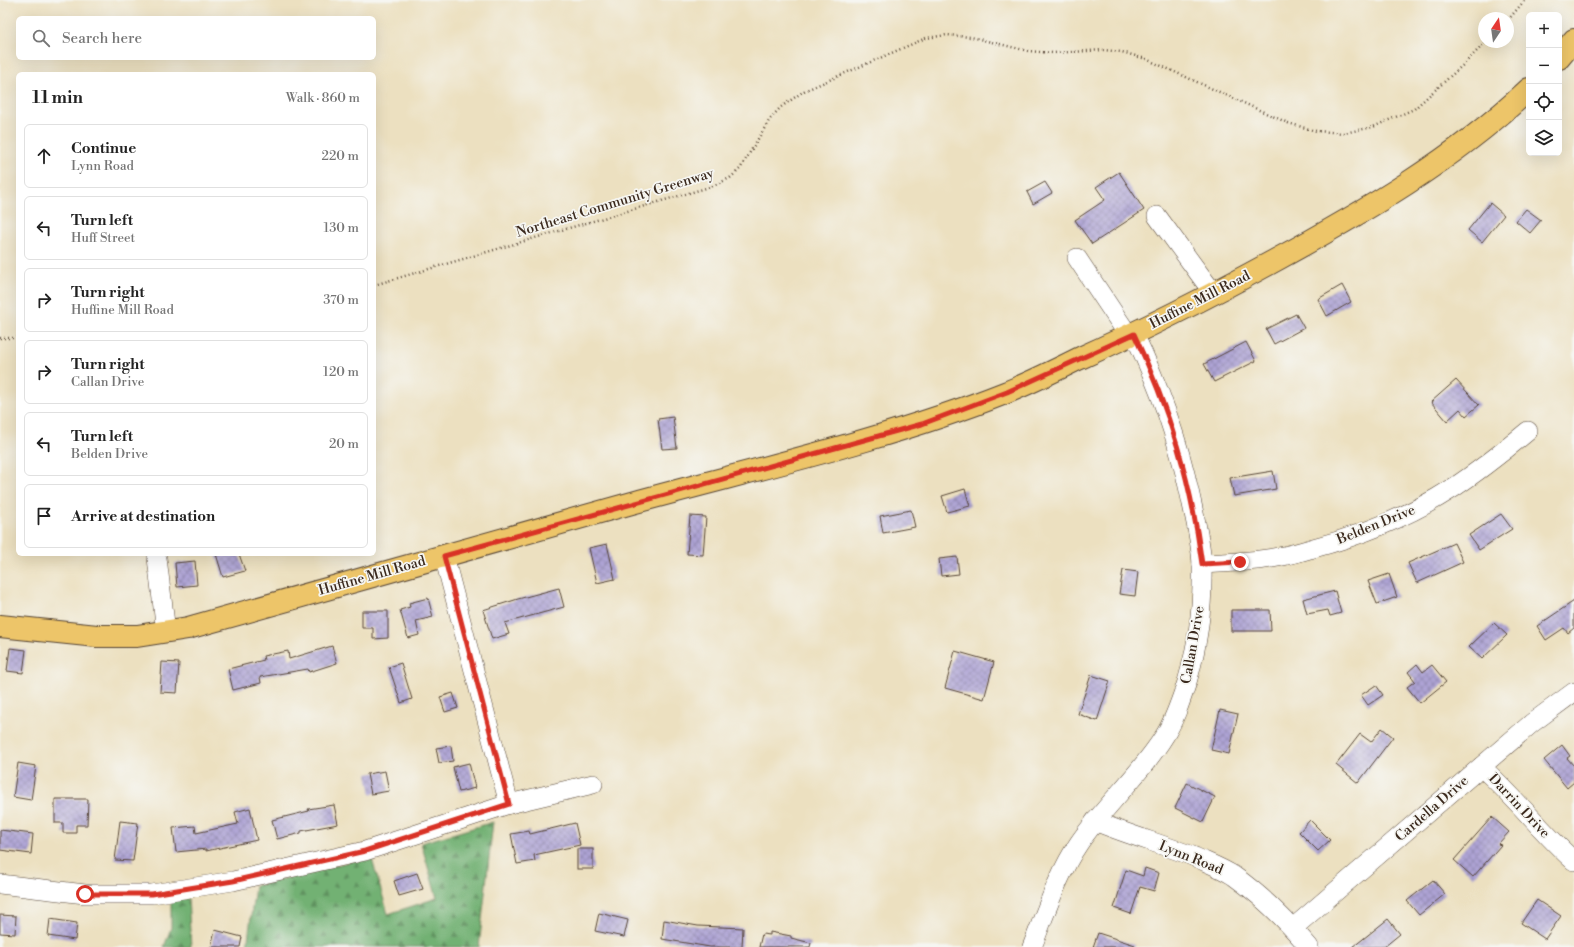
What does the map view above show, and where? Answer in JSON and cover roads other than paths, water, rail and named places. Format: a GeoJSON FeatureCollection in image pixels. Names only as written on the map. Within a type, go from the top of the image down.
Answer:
{"type":"FeatureCollection","features":[{"type":"Feature","properties":{"kind":"main road"},"geometry":{"type":"LineString","coordinates":[[1562,54],[1574,40]]}},
{"type":"Feature","properties":{"kind":"main road"},"geometry":{"type":"LineString","coordinates":[[1562,69],[1574,63]]}},
{"type":"Feature","properties":{"kind":"main road","name":"Huffine Mill Road"},"geometry":{"type":"LineString","coordinates":[[0,626],[97,636],[137,636],[188,628],[922,424],[1007,392],[1131,335],[1214,294],[1312,240],[1384,198],[1444,160],[1514,104],[1526,92]]}},
{"type":"Feature","properties":{"kind":"street"},"geometry":{"type":"LineString","coordinates":[[1157,216],[1214,294]]}},
{"type":"Feature","properties":{"kind":"street","name":"Callan Drive"},"geometry":{"type":"LineString","coordinates":[[1032,947],[1054,892],[1078,844],[1095,821],[1151,754],[1166,734],[1175,716],[1192,667],[1198,634],[1201,598],[1202,564],[1196,522],[1182,456],[1163,401],[1148,362],[1077,258]]}},
{"type":"Feature","properties":{"kind":"street","name":"Belden Drive"},"geometry":{"type":"LineString","coordinates":[[1202,564],[1240,562],[1279,557],[1334,543],[1372,529],[1412,511],[1452,489],[1488,464],[1528,431]]}},
{"type":"Feature","properties":{"kind":"street"},"geometry":{"type":"LineString","coordinates":[[444,556],[509,804]]}},
{"type":"Feature","properties":{"kind":"street"},"geometry":{"type":"LineString","coordinates":[[158,558],[166,632]]}},
{"type":"Feature","properties":{"kind":"street","name":"Cardella Drive"},"geometry":{"type":"LineString","coordinates":[[1293,928],[1532,723],[1574,692]]}},
{"type":"Feature","properties":{"kind":"street","name":"Darrin Drive"},"geometry":{"type":"LineString","coordinates":[[1481,767],[1498,781],[1540,829],[1574,861]]}},
{"type":"Feature","properties":{"kind":"street"},"geometry":{"type":"LineString","coordinates":[[0,884],[85,894],[152,894],[226,882],[365,851],[509,804],[593,784]]}},
{"type":"Feature","properties":{"kind":"street","name":"Lynn Road"},"geometry":{"type":"LineString","coordinates":[[1095,821],[1115,830],[1175,849],[1208,863],[1233,876],[1261,898],[1293,928],[1309,947]]}}]}
